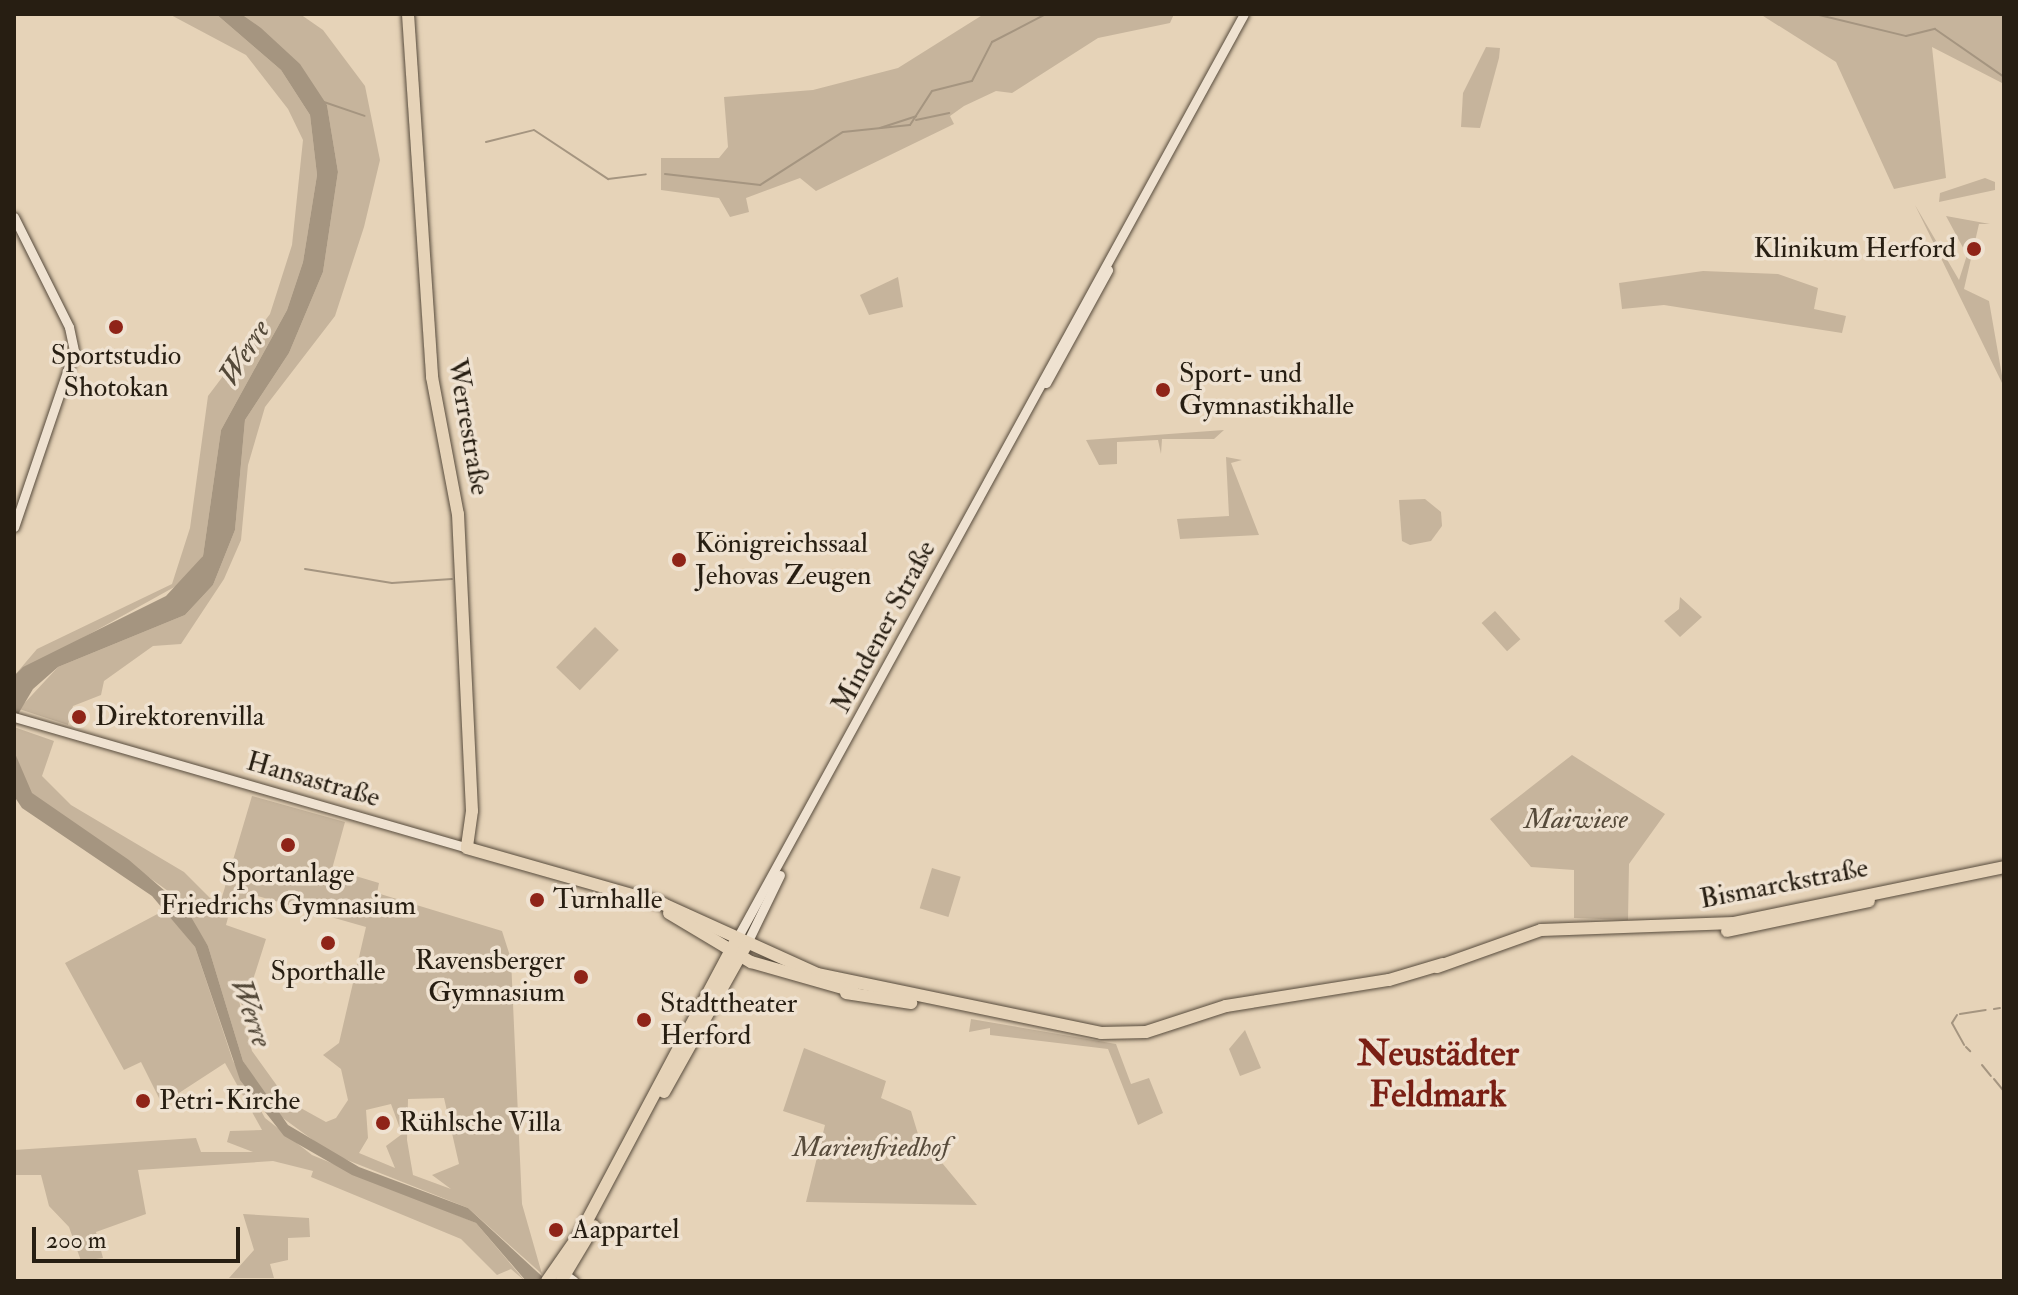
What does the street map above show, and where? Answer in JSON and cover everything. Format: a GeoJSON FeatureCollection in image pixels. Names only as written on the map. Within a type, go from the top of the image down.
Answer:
{"type":"FeatureCollection","features":[{"type":"Feature","properties":{"kind":"main road","name":"Werrestraße"},"geometry":{"type":"LineString","coordinates":[[408,14],[432,377],[459,522],[472,811],[467,848]]}},
{"type":"Feature","properties":{"kind":"main road","name":"Hansastraße"},"geometry":{"type":"LineString","coordinates":[[467,848],[599,887],[665,911],[737,949]]}},
{"type":"Feature","properties":{"kind":"main road","name":"Bismarckstraße"},"geometry":{"type":"LineString","coordinates":[[737,949],[817,974],[1120,1035],[1226,1006],[1299,996],[1443,964],[1541,930],[1788,924],[1917,884],[2004,867]]}},
{"type":"Feature","properties":{"kind":"main road","name":"Bismarckstraße"},"geometry":{"type":"LineString","coordinates":[[737,949],[820,986],[934,1000]]}},
{"type":"Feature","properties":{"kind":"main road","name":"Mindener Straße"},"geometry":{"type":"LineString","coordinates":[[560,1277],[737,949]]}},
{"type":"Feature","properties":{"kind":"main road"},"geometry":{"type":"LineString","coordinates":[[820,986],[911,1003]]}},
{"type":"Feature","properties":{"kind":"street","name":"Mindener Straße"},"geometry":{"type":"LineString","coordinates":[[737,949],[1244,14]]}},
{"type":"Feature","properties":{"kind":"street"},"geometry":{"type":"LineString","coordinates":[[14,217],[69,327],[74,351],[14,527]]}},
{"type":"Feature","properties":{"kind":"street","name":"Hansastraße"},"geometry":{"type":"LineString","coordinates":[[14,717],[467,848]]}},
{"type":"Feature","properties":{"kind":"green space"},"geometry":{"type":"Polygon","coordinates":[[[169,14],[216,14],[281,70],[310,115],[317,175],[303,262],[287,310],[221,430],[203,556],[187,580],[14,676],[37,649],[172,584],[190,528],[208,396],[270,314],[292,245],[303,140],[288,109],[246,55],[169,14]]]}},
{"type":"Feature","properties":{"kind":"green space"},"geometry":{"type":"Polygon","coordinates":[[[241,14],[300,14],[323,30],[365,86],[380,160],[364,227],[335,316],[265,407],[248,465],[241,540],[224,579],[181,644],[153,646],[104,681],[101,695],[73,706],[68,725],[19,709],[58,667],[185,615],[213,585],[235,530],[245,420],[289,353],[323,272],[338,172],[327,105],[241,14]]]}},
{"type":"Feature","properties":{"kind":"green space"},"geometry":{"type":"Polygon","coordinates":[[[984,14],[1174,14],[1170,23],[1098,38],[1012,93],[996,91],[964,106],[950,116],[954,124],[816,191],[800,178],[746,198],[749,212],[730,217],[719,198],[661,190],[661,158],[719,158],[728,147],[724,97],[813,90],[898,68],[984,14]]]}},
{"type":"Feature","properties":{"kind":"green space"},"geometry":{"type":"Polygon","coordinates":[[[1760,14],[2004,14],[2004,84],[1932,47],[1946,178],[1894,189],[1836,62],[1760,14]]]}},
{"type":"Feature","properties":{"kind":"green space"},"geometry":{"type":"Polygon","coordinates":[[[1486,47],[1500,48],[1480,128],[1461,127],[1463,93],[1486,47]]]}},
{"type":"Feature","properties":{"kind":"green space"},"geometry":{"type":"Polygon","coordinates":[[[1985,178],[1995,182],[1995,190],[1939,202],[1940,193],[1985,178]]]}},
{"type":"Feature","properties":{"kind":"green space"},"geometry":{"type":"Polygon","coordinates":[[[1915,205],[1959,280],[1967,255],[1946,216],[1990,224],[1979,224],[1964,289],[1989,301],[2004,387],[1915,205]]]}},
{"type":"Feature","properties":{"kind":"green space"},"geometry":{"type":"Polygon","coordinates":[[[1703,271],[1778,274],[1818,288],[1814,309],[1846,316],[1842,333],[1664,305],[1622,309],[1619,283],[1703,271]]]}},
{"type":"Feature","properties":{"kind":"green space"},"geometry":{"type":"Polygon","coordinates":[[[898,277],[903,307],[869,315],[860,295],[898,277]]]}},
{"type":"Feature","properties":{"kind":"green space"},"geometry":{"type":"Polygon","coordinates":[[[1224,430],[1214,439],[1162,439],[1161,454],[1158,440],[1117,442],[1117,464],[1099,465],[1086,440],[1224,430]]]}},
{"type":"Feature","properties":{"kind":"green space"},"geometry":{"type":"Polygon","coordinates":[[[1226,457],[1242,460],[1231,463],[1259,535],[1180,539],[1177,519],[1229,516],[1226,457]]]}},
{"type":"Feature","properties":{"kind":"green space"},"geometry":{"type":"Polygon","coordinates":[[[1425,499],[1441,512],[1442,526],[1431,541],[1410,545],[1402,541],[1399,500],[1425,499]]]}},
{"type":"Feature","properties":{"kind":"green space"},"geometry":{"type":"Polygon","coordinates":[[[1680,597],[1702,617],[1680,637],[1664,621],[1679,609],[1680,597]]]}},
{"type":"Feature","properties":{"kind":"green space"},"geometry":{"type":"Polygon","coordinates":[[[1495,611],[1520,639],[1507,651],[1482,623],[1495,611]]]}},
{"type":"Feature","properties":{"kind":"green space"},"geometry":{"type":"Polygon","coordinates":[[[595,627],[619,650],[580,690],[556,667],[595,627]]]}},
{"type":"Feature","properties":{"kind":"green space"},"geometry":{"type":"Polygon","coordinates":[[[14,727],[54,741],[42,776],[71,805],[184,872],[219,907],[252,796],[345,822],[332,869],[379,883],[377,893],[502,931],[511,959],[522,1204],[542,1274],[468,1208],[332,1154],[276,1113],[243,1061],[208,946],[175,896],[31,793],[14,752],[14,727]],[[247,893],[244,906],[232,903],[226,925],[266,939],[244,1008],[239,1001],[252,1051],[288,1101],[326,1122],[336,1118],[348,1100],[341,1069],[323,1055],[339,1043],[366,927],[247,893]],[[444,1098],[408,1099],[407,1140],[413,1175],[451,1189],[432,1175],[459,1164],[444,1098]],[[391,1104],[366,1110],[368,1138],[359,1153],[395,1168],[386,1146],[402,1134],[391,1104]]]}},
{"type":"Feature","properties":{"kind":"green space","name":"Maiwiese"},"geometry":{"type":"Polygon","coordinates":[[[1572,755],[1665,814],[1629,864],[1628,920],[1574,918],[1574,870],[1531,867],[1490,819],[1572,755]]]}},
{"type":"Feature","properties":{"kind":"green space"},"geometry":{"type":"Polygon","coordinates":[[[932,868],[961,877],[948,917],[920,908],[932,868]]]}},
{"type":"Feature","properties":{"kind":"green space"},"geometry":{"type":"Polygon","coordinates":[[[165,910],[195,947],[233,1061],[265,1118],[312,1155],[476,1223],[525,1281],[511,1269],[497,1275],[461,1239],[311,1177],[313,1171],[273,1161],[138,1170],[146,1214],[96,1232],[103,1258],[81,1261],[69,1227],[49,1206],[41,1175],[14,1175],[14,1150],[196,1138],[201,1152],[253,1152],[227,1142],[230,1131],[262,1130],[225,1063],[162,1104],[141,1062],[124,1070],[65,963],[165,910]]]}},
{"type":"Feature","properties":{"kind":"green space"},"geometry":{"type":"Polygon","coordinates":[[[971,1019],[1116,1044],[1131,1084],[1149,1078],[1163,1113],[1138,1125],[1108,1049],[990,1035],[990,1028],[969,1032],[971,1019]]]}},
{"type":"Feature","properties":{"kind":"green space"},"geometry":{"type":"Polygon","coordinates":[[[1245,1030],[1261,1068],[1240,1076],[1229,1049],[1245,1030]]]}},
{"type":"Feature","properties":{"kind":"green space","name":"Marienfriedhof"},"geometry":{"type":"Polygon","coordinates":[[[804,1048],[886,1081],[881,1098],[911,1111],[918,1134],[977,1205],[806,1202],[825,1125],[783,1111],[804,1048]]]}},
{"type":"Feature","properties":{"kind":"green space"},"geometry":{"type":"Polygon","coordinates":[[[243,1214],[309,1218],[310,1237],[288,1238],[288,1260],[270,1264],[274,1278],[229,1278],[254,1250],[243,1214]]]}},
{"type":"Feature","properties":{"kind":"shaded area"},"geometry":{"type":"Polygon","coordinates":[[[216,14],[241,14],[261,28],[300,64],[327,105],[338,172],[323,272],[289,353],[245,420],[235,530],[213,585],[185,615],[58,667],[33,689],[14,721],[14,676],[23,667],[166,596],[203,556],[221,430],[287,310],[303,262],[317,175],[310,115],[281,70],[216,14]]]}},
{"type":"Feature","properties":{"kind":"shaded area"},"geometry":{"type":"Polygon","coordinates":[[[14,751],[32,793],[129,860],[187,910],[208,946],[243,1061],[288,1125],[359,1167],[468,1208],[547,1281],[526,1281],[476,1223],[352,1175],[284,1136],[240,1080],[195,947],[152,896],[22,808],[14,796],[14,751]]]}},
{"type":"Feature","properties":{"kind":"waterway"},"geometry":{"type":"LineString","coordinates":[[665,174],[760,185],[843,132],[910,125],[932,91],[972,81],[992,42],[1046,14]]}},
{"type":"Feature","properties":{"kind":"waterway"},"geometry":{"type":"LineString","coordinates":[[1110,14],[1119,14]]}},
{"type":"Feature","properties":{"kind":"waterway"},"geometry":{"type":"LineString","coordinates":[[1815,14],[1906,36],[1935,29],[2004,77]]}},
{"type":"Feature","properties":{"kind":"waterway"},"geometry":{"type":"LineString","coordinates":[[321,101],[365,116]]}},
{"type":"Feature","properties":{"kind":"waterway"},"geometry":{"type":"LineString","coordinates":[[916,120],[949,113]]}},
{"type":"Feature","properties":{"kind":"waterway"},"geometry":{"type":"LineString","coordinates":[[880,128],[916,116]]}},
{"type":"Feature","properties":{"kind":"waterway"},"geometry":{"type":"LineString","coordinates":[[486,142],[534,130],[608,179],[646,174]]}},
{"type":"Feature","properties":{"kind":"waterway"},"geometry":{"type":"LineString","coordinates":[[305,569],[392,583],[452,579]]}},
{"type":"Feature","properties":{"kind":"waterway"},"geometry":{"type":"LineString","coordinates":[[1994,1009],[2000,1008]]}},
{"type":"Feature","properties":{"kind":"waterway"},"geometry":{"type":"LineString","coordinates":[[1960,1014],[1986,1010]]}},
{"type":"Feature","properties":{"kind":"waterway"},"geometry":{"type":"LineString","coordinates":[[1957,1015],[1952,1023],[1964,1045]]}},
{"type":"Feature","properties":{"kind":"waterway"},"geometry":{"type":"LineString","coordinates":[[1966,1047],[1970,1051]]}},
{"type":"Feature","properties":{"kind":"waterway"},"geometry":{"type":"LineString","coordinates":[[1982,1065],[1991,1076]]}},
{"type":"Feature","properties":{"kind":"waterway"},"geometry":{"type":"LineString","coordinates":[[1994,1079],[2003,1090]]}},
{"type":"Feature","properties":{"kind":"place","name":"Klinikum Herford"},"geometry":{"type":"Point","coordinates":[1974,249]}},
{"type":"Feature","properties":{"kind":"place","name":"Sportstudio Shotokan"},"geometry":{"type":"Point","coordinates":[116,327]}},
{"type":"Feature","properties":{"kind":"place","name":"Sport- und Gymnastikhalle"},"geometry":{"type":"Point","coordinates":[1163,390]}},
{"type":"Feature","properties":{"kind":"place","name":"Königreichssaal Jehovas Zeugen"},"geometry":{"type":"Point","coordinates":[679,560]}},
{"type":"Feature","properties":{"kind":"place","name":"Direktorenvilla"},"geometry":{"type":"Point","coordinates":[79,717]}},
{"type":"Feature","properties":{"kind":"place","name":"Sportanlage Friedrichs Gymnasium"},"geometry":{"type":"Point","coordinates":[288,845]}},
{"type":"Feature","properties":{"kind":"place","name":"Turnhalle"},"geometry":{"type":"Point","coordinates":[537,900]}},
{"type":"Feature","properties":{"kind":"place","name":"Sporthalle"},"geometry":{"type":"Point","coordinates":[328,943]}},
{"type":"Feature","properties":{"kind":"place","name":"Ravensberger Gymnasium"},"geometry":{"type":"Point","coordinates":[581,977]}},
{"type":"Feature","properties":{"kind":"place","name":"Stadttheater Herford"},"geometry":{"type":"Point","coordinates":[644,1020]}},
{"type":"Feature","properties":{"kind":"place","name":"Petri-Kirche"},"geometry":{"type":"Point","coordinates":[143,1101]}},
{"type":"Feature","properties":{"kind":"place","name":"Rühlsche Villa"},"geometry":{"type":"Point","coordinates":[383,1123]}},
{"type":"Feature","properties":{"kind":"place","name":"Aappartel"},"geometry":{"type":"Point","coordinates":[556,1230]}},
{"type":"Feature","properties":{"kind":"district","name":"Neustädter Feldmark"},"geometry":{"type":"Point","coordinates":[1438,1074]}},
{"type":"Feature","properties":{"kind":"water label","name":"Werre"},"geometry":{"type":"Point","coordinates":[245,353]}},
{"type":"Feature","properties":{"kind":"water label","name":"Werre"},"geometry":{"type":"Point","coordinates":[251,1013]}}]}
